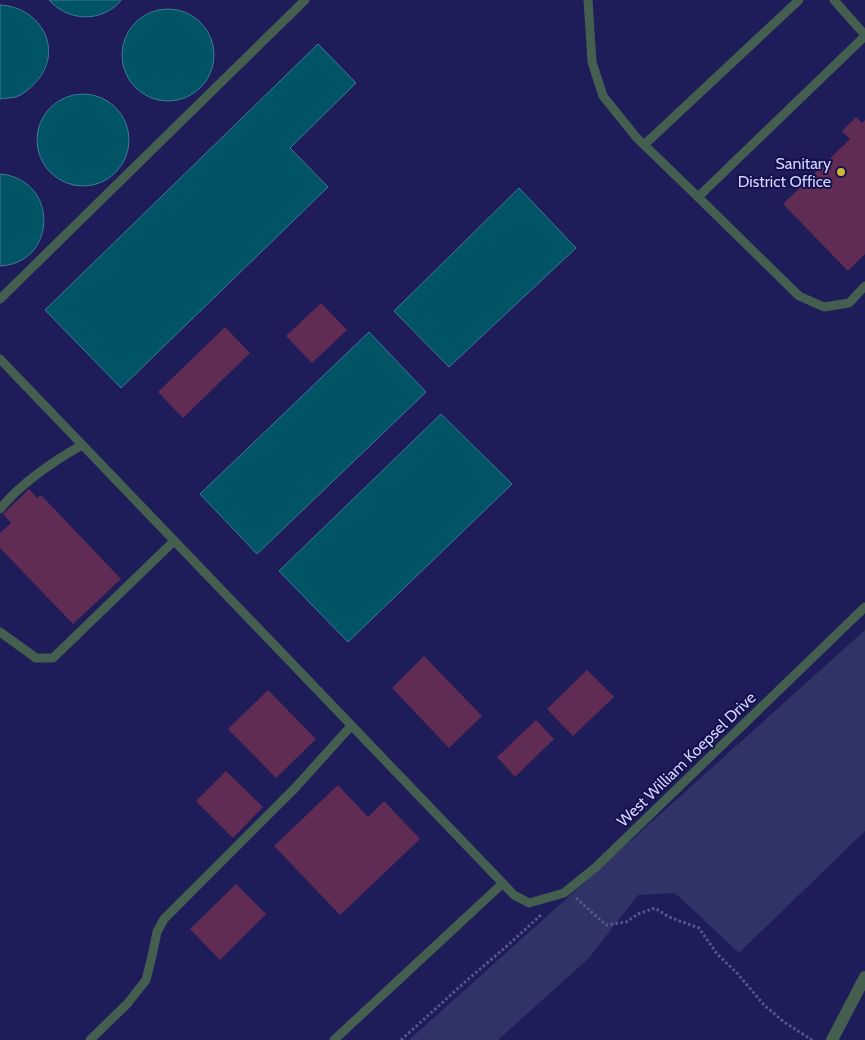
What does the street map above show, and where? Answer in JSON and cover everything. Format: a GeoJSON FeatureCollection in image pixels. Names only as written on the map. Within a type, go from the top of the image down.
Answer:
{"type":"FeatureCollection","features":[{"type":"Feature","properties":{"kind":"street"},"geometry":{"type":"LineString","coordinates":[[832,1040],[865,977]]}},
{"type":"Feature","properties":{"kind":"lane"},"geometry":{"type":"LineString","coordinates":[[0,299],[305,0]]}},
{"type":"Feature","properties":{"kind":"lane"},"geometry":{"type":"LineString","coordinates":[[588,0],[592,62],[603,96],[636,137],[798,296],[824,307],[849,303],[865,286]]}},
{"type":"Feature","properties":{"kind":"lane"},"geometry":{"type":"LineString","coordinates":[[644,145],[799,0]]}},
{"type":"Feature","properties":{"kind":"lane"},"geometry":{"type":"LineString","coordinates":[[698,197],[865,36],[834,0]]}},
{"type":"Feature","properties":{"kind":"lane"},"geometry":{"type":"LineString","coordinates":[[0,359],[502,884],[334,1040]]}},
{"type":"Feature","properties":{"kind":"lane"},"geometry":{"type":"LineString","coordinates":[[0,509],[31,478],[63,455],[82,445]]}},
{"type":"Feature","properties":{"kind":"lane"},"geometry":{"type":"LineString","coordinates":[[0,632],[36,658],[53,658],[174,541]]}},
{"type":"Feature","properties":{"kind":"lane","name":"West William Koepsel Drive"},"geometry":{"type":"LineString","coordinates":[[502,884],[514,895],[529,903],[564,892],[596,866],[865,607]]}},
{"type":"Feature","properties":{"kind":"lane"},"geometry":{"type":"LineString","coordinates":[[90,1040],[127,1004],[146,980],[156,932],[164,919],[295,788],[351,726]]}},
{"type":"Feature","properties":{"kind":"path"},"geometry":{"type":"LineString","coordinates":[[564,892],[578,900],[606,925],[626,922],[638,914],[654,908],[669,917],[699,928],[717,954],[737,973],[764,1005],[784,1022],[812,1040]]}},
{"type":"Feature","properties":{"kind":"path"},"geometry":{"type":"LineString","coordinates":[[401,1040],[545,911]]}},
{"type":"Feature","properties":{"kind":"shaded area"},"geometry":{"type":"Polygon","coordinates":[[[49,0],[121,0],[105,13],[88,17],[63,11],[49,0]]]}},
{"type":"Feature","properties":{"kind":"shaded area"},"geometry":{"type":"Polygon","coordinates":[[[0,5],[15,8],[37,22],[44,33],[48,45],[48,58],[44,71],[26,91],[16,97],[0,99],[0,5]]]}},
{"type":"Feature","properties":{"kind":"shaded area"},"geometry":{"type":"Polygon","coordinates":[[[168,9],[186,12],[201,22],[211,37],[214,55],[211,73],[201,88],[186,98],[168,101],[150,98],[135,88],[125,73],[122,55],[125,37],[135,22],[150,12],[168,9]]]}},
{"type":"Feature","properties":{"kind":"shaded area"},"geometry":{"type":"Polygon","coordinates":[[[318,44],[356,83],[290,148],[328,187],[121,388],[45,310],[318,44]]]}},
{"type":"Feature","properties":{"kind":"shaded area"},"geometry":{"type":"Polygon","coordinates":[[[74,94],[92,94],[109,101],[122,114],[129,131],[129,149],[122,166],[109,179],[92,186],[74,186],[57,179],[44,166],[37,149],[37,131],[44,114],[57,101],[74,94]]]}},
{"type":"Feature","properties":{"kind":"shaded area"},"geometry":{"type":"Polygon","coordinates":[[[0,174],[19,179],[33,190],[41,205],[44,221],[41,237],[33,251],[19,261],[0,266],[0,174]]]}},
{"type":"Feature","properties":{"kind":"shaded area"},"geometry":{"type":"Polygon","coordinates":[[[519,188],[576,248],[449,367],[394,311],[519,188]]]}},
{"type":"Feature","properties":{"kind":"shaded area"},"geometry":{"type":"Polygon","coordinates":[[[369,332],[426,392],[257,554],[200,494],[369,332]]]}},
{"type":"Feature","properties":{"kind":"shaded area"},"geometry":{"type":"Polygon","coordinates":[[[441,414],[512,484],[348,642],[279,571],[441,414]]]}},
{"type":"Feature","properties":{"kind":"shaded area"},"geometry":{"type":"Polygon","coordinates":[[[865,630],[865,831],[739,953],[675,893],[638,895],[589,958],[498,1040],[409,1040],[865,630]]]}},
{"type":"Feature","properties":{"kind":"building","name":"Sanitary District Office"},"geometry":{"type":"Polygon","coordinates":[[[856,117],[862,123],[865,120],[865,254],[848,271],[783,204],[850,139],[842,131],[856,117]]]}},
{"type":"Feature","properties":{"kind":"building"},"geometry":{"type":"Polygon","coordinates":[[[321,303],[347,330],[312,363],[286,336],[321,303]]]}},
{"type":"Feature","properties":{"kind":"building"},"geometry":{"type":"Polygon","coordinates":[[[225,327],[250,353],[183,418],[158,392],[225,327]]]}},
{"type":"Feature","properties":{"kind":"building"},"geometry":{"type":"Polygon","coordinates":[[[29,489],[37,498],[41,495],[121,579],[73,624],[0,548],[0,533],[11,523],[3,514],[29,489]]]}},
{"type":"Feature","properties":{"kind":"building"},"geometry":{"type":"Polygon","coordinates":[[[424,656],[482,716],[449,748],[392,688],[424,656]]]}},
{"type":"Feature","properties":{"kind":"building"},"geometry":{"type":"Polygon","coordinates":[[[587,670],[614,697],[573,736],[547,709],[587,670]]]}},
{"type":"Feature","properties":{"kind":"building"},"geometry":{"type":"Polygon","coordinates":[[[268,690],[316,739],[276,778],[228,729],[268,690]]]}},
{"type":"Feature","properties":{"kind":"building"},"geometry":{"type":"Polygon","coordinates":[[[536,720],[554,739],[515,777],[497,757],[536,720]]]}},
{"type":"Feature","properties":{"kind":"building"},"geometry":{"type":"Polygon","coordinates":[[[226,771],[263,807],[233,838],[196,801],[226,771]]]}},
{"type":"Feature","properties":{"kind":"building"},"geometry":{"type":"Polygon","coordinates":[[[338,785],[368,817],[384,801],[420,839],[340,915],[274,846],[338,785]]]}},
{"type":"Feature","properties":{"kind":"building"},"geometry":{"type":"Polygon","coordinates":[[[236,884],[266,914],[220,960],[190,929],[236,884]]]}},
{"type":"Feature","properties":{"kind":"place","name":"Sanitary District Office"},"geometry":{"type":"Point","coordinates":[841,172]}}]}
